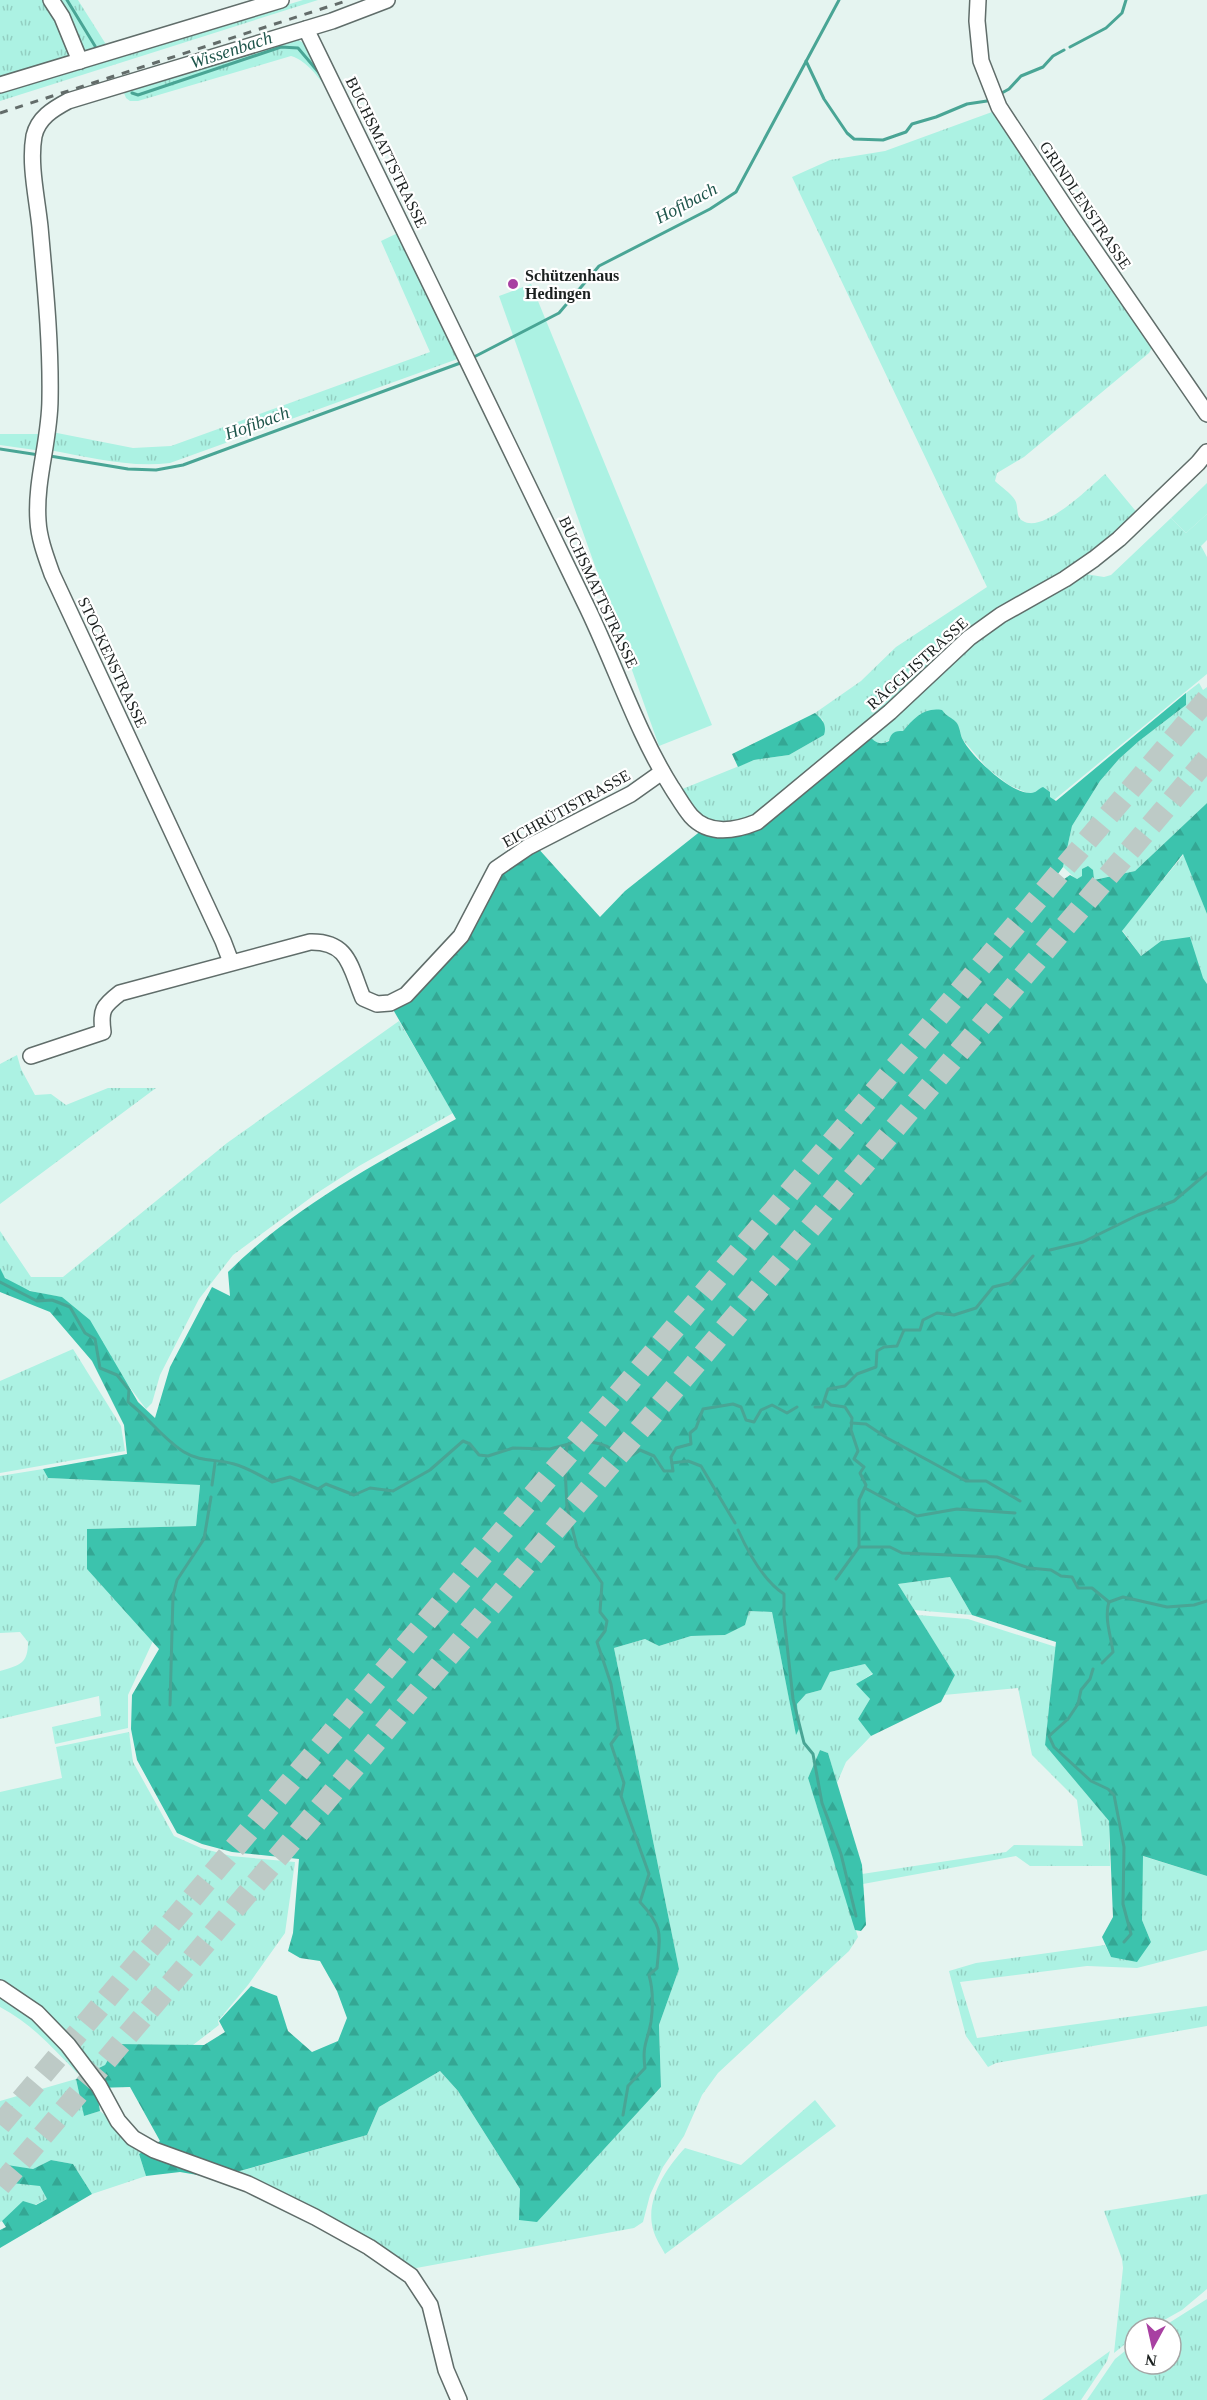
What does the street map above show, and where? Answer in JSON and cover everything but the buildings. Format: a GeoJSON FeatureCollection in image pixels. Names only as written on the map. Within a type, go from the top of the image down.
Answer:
{"type":"FeatureCollection","features":[{"type":"Feature","properties":{"kind":"street"},"geometry":{"type":"LineString","coordinates":[[51,0],[62,17],[80,61]]}},
{"type":"Feature","properties":{"kind":"street"},"geometry":{"type":"LineString","coordinates":[[0,85],[281,0]]}},
{"type":"Feature","properties":{"kind":"street"},"geometry":{"type":"LineString","coordinates":[[306,29],[387,0]]}},
{"type":"Feature","properties":{"kind":"street","name":"GRINDLENSTRASSE"},"geometry":{"type":"LineString","coordinates":[[978,0],[977,21],[981,61],[999,107],[1207,414]]}},
{"type":"Feature","properties":{"kind":"street","name":"STOCKENSTRASSE"},"geometry":{"type":"LineString","coordinates":[[231,962],[52,574],[42,545],[38,522],[38,498],[49,430],[50,400],[46,288],[34,162],[34,139],[39,124],[53,109],[68,101],[306,29]]}},
{"type":"Feature","properties":{"kind":"street","name":"BUCHSMATTSTRASSE"},"geometry":{"type":"LineString","coordinates":[[306,29],[593,619],[662,772],[690,816],[699,824]]}},
{"type":"Feature","properties":{"kind":"street","name":"RÄGGLISTRASSE"},"geometry":{"type":"LineString","coordinates":[[699,824],[710,829],[726,831],[742,829],[757,822],[890,712],[969,638],[1001,615],[1065,579],[1119,539],[1207,452]]}},
{"type":"Feature","properties":{"kind":"street","name":"EICHRÜTISTRASSE"},"geometry":{"type":"LineString","coordinates":[[231,962],[310,942],[326,941],[339,948],[346,957],[363,998],[377,1004],[390,1003],[406,995],[461,936],[496,869],[528,847],[631,794],[662,772]]}},
{"type":"Feature","properties":{"kind":"street"},"geometry":{"type":"LineString","coordinates":[[31,1056],[103,1032],[100,1014],[108,1002],[120,993],[231,962]]}},
{"type":"Feature","properties":{"kind":"street"},"geometry":{"type":"LineString","coordinates":[[0,1988],[37,2013],[68,2044],[99,2086],[118,2121],[133,2138],[154,2150],[248,2184],[315,2217],[369,2247],[411,2276],[430,2305],[446,2370],[459,2400]]}},
{"type":"Feature","properties":{"kind":"green space"},"geometry":{"type":"Polygon","coordinates":[[[0,0],[46,0],[70,54],[66,59],[0,79],[0,0]]]}},
{"type":"Feature","properties":{"kind":"green space"},"geometry":{"type":"Polygon","coordinates":[[[55,0],[78,0],[107,46],[85,50],[78,45],[55,0]]]}},
{"type":"Feature","properties":{"kind":"green space"},"geometry":{"type":"Polygon","coordinates":[[[303,0],[318,0],[0,101],[0,92],[303,0]]]}},
{"type":"Feature","properties":{"kind":"green space"},"geometry":{"type":"Polygon","coordinates":[[[291,38],[299,40],[312,51],[330,92],[308,66],[291,56],[138,101],[130,101],[126,98],[122,88],[291,38]]]}},
{"type":"Feature","properties":{"kind":"green space"},"geometry":{"type":"Polygon","coordinates":[[[996,112],[1153,346],[1149,353],[1024,457],[997,473],[995,481],[1015,500],[1018,514],[1023,521],[1032,523],[1054,515],[1105,474],[1139,515],[1115,538],[996,616],[754,821],[716,827],[692,813],[680,790],[754,760],[789,755],[824,735],[823,720],[815,713],[861,681],[896,647],[987,587],[792,177],[830,160],[885,151],[996,112]]]}},
{"type":"Feature","properties":{"kind":"green space"},"geometry":{"type":"Polygon","coordinates":[[[402,231],[463,357],[170,463],[124,463],[49,450],[52,432],[133,448],[171,446],[430,352],[381,241],[402,231]]]}},
{"type":"Feature","properties":{"kind":"green space"},"geometry":{"type":"Polygon","coordinates":[[[531,284],[712,725],[659,746],[499,296],[531,284]]]}},
{"type":"Feature","properties":{"kind":"green space"},"geometry":{"type":"Polygon","coordinates":[[[0,434],[45,434],[42,451],[0,445],[0,434]]]}},
{"type":"Feature","properties":{"kind":"green space"},"geometry":{"type":"Polygon","coordinates":[[[1207,483],[1207,514],[1186,533],[1171,518],[1207,483]]]}},
{"type":"Feature","properties":{"kind":"green space"},"geometry":{"type":"Polygon","coordinates":[[[1207,514],[1207,540],[1201,546],[1207,557],[1207,674],[1054,800],[1050,797],[1027,793],[1009,785],[988,769],[963,740],[956,723],[948,718],[909,724],[903,731],[883,744],[875,742],[867,734],[983,632],[1079,573],[1104,577],[1111,575],[1171,518],[1186,533],[1207,514]]]}},
{"type":"Feature","properties":{"kind":"green space"},"geometry":{"type":"Polygon","coordinates":[[[1199,683],[1203,690],[1207,687],[1207,803],[1135,871],[1093,880],[1082,877],[1076,879],[1063,867],[1072,826],[1100,781],[1139,741],[1186,705],[1186,693],[1199,683]]]}},
{"type":"Feature","properties":{"kind":"green space"},"geometry":{"type":"Polygon","coordinates":[[[1186,693],[1186,705],[1139,741],[1100,781],[1072,826],[1063,867],[1055,878],[1060,882],[1070,875],[1077,879],[1082,876],[1082,869],[1088,866],[1093,870],[1094,880],[1135,871],[1207,803],[1207,914],[1183,854],[1122,931],[1141,956],[1161,941],[1190,937],[1207,984],[1207,1876],[1143,1856],[1142,1920],[1151,1942],[1137,1962],[1111,1957],[1102,1937],[1113,1917],[1109,1821],[1045,1745],[1056,1642],[972,1615],[950,1577],[898,1584],[955,1675],[941,1702],[871,1736],[858,1719],[870,1699],[856,1684],[873,1674],[865,1664],[830,1672],[821,1690],[806,1694],[797,1704],[799,1729],[796,1735],[772,1612],[749,1611],[745,1625],[725,1635],[691,1636],[659,1646],[645,1639],[614,1648],[679,1969],[659,2025],[661,2087],[537,2222],[519,2220],[520,2189],[458,2091],[440,2071],[379,2107],[367,2135],[215,2178],[180,2172],[146,2176],[139,2154],[160,2141],[130,2087],[96,2088],[100,2111],[84,2116],[76,2079],[105,2065],[117,2044],[204,2045],[225,2032],[219,2021],[251,1986],[277,1996],[288,2031],[312,2052],[338,2041],[347,2018],[337,1991],[320,1961],[300,1958],[288,1951],[293,1933],[299,1859],[232,1852],[202,1844],[177,1833],[137,1760],[131,1729],[132,1695],[159,1649],[87,1569],[87,1529],[196,1526],[200,1485],[48,1478],[43,1469],[127,1454],[124,1425],[92,1361],[50,1312],[0,1292],[0,1268],[5,1278],[30,1291],[62,1297],[90,1320],[138,1402],[155,1418],[170,1367],[212,1287],[230,1296],[228,1272],[280,1227],[337,1188],[456,1119],[391,1006],[466,935],[507,866],[536,846],[600,917],[625,891],[702,830],[728,834],[867,734],[877,742],[889,741],[894,733],[903,731],[915,718],[930,710],[942,710],[956,722],[968,747],[983,765],[1003,781],[1023,792],[1031,793],[1043,787],[1056,801],[1186,693]]]}},
{"type":"Feature","properties":{"kind":"green space"},"geometry":{"type":"Polygon","coordinates":[[[815,713],[824,723],[824,735],[789,755],[754,760],[738,767],[732,754],[815,713]]]}},
{"type":"Feature","properties":{"kind":"green space"},"geometry":{"type":"Polygon","coordinates":[[[1184,854],[1207,914],[1207,984],[1161,941],[1141,956],[1122,930],[1184,854]]]}},
{"type":"Feature","properties":{"kind":"green space"},"geometry":{"type":"Polygon","coordinates":[[[399,1021],[453,1113],[359,1166],[317,1193],[233,1255],[199,1299],[160,1375],[152,1403],[146,1409],[62,1297],[26,1289],[4,1276],[0,1269],[0,1231],[31,1277],[63,1277],[227,1143],[399,1021]]]}},
{"type":"Feature","properties":{"kind":"green space"},"geometry":{"type":"Polygon","coordinates":[[[17,1055],[21,1069],[35,1095],[51,1094],[66,1105],[108,1088],[156,1088],[0,1204],[0,1064],[17,1055]]]}},
{"type":"Feature","properties":{"kind":"green space"},"geometry":{"type":"Polygon","coordinates":[[[73,1349],[121,1426],[125,1451],[0,1473],[0,1381],[73,1349]]]}},
{"type":"Feature","properties":{"kind":"green space"},"geometry":{"type":"Polygon","coordinates":[[[43,1469],[48,1478],[200,1485],[196,1526],[88,1529],[88,1569],[153,1641],[128,1695],[128,1728],[55,1744],[52,1727],[101,1716],[99,1696],[0,1719],[0,1671],[22,1662],[28,1649],[28,1642],[20,1632],[0,1633],[0,1476],[43,1469]]]}},
{"type":"Feature","properties":{"kind":"green space"},"geometry":{"type":"Polygon","coordinates":[[[950,1577],[972,1615],[914,1610],[898,1584],[950,1577]]]}},
{"type":"Feature","properties":{"kind":"green space"},"geometry":{"type":"Polygon","coordinates":[[[749,1611],[772,1612],[796,1734],[799,1729],[797,1704],[806,1694],[821,1690],[830,1672],[865,1664],[873,1673],[857,1684],[870,1699],[858,1719],[871,1736],[846,1762],[837,1783],[828,1753],[820,1750],[808,1778],[858,1937],[849,1951],[718,2073],[702,2095],[684,2136],[663,2167],[650,2195],[643,2222],[634,2228],[411,2269],[234,2173],[367,2135],[379,2107],[440,2071],[458,2091],[520,2189],[519,2220],[661,2088],[659,2025],[679,1969],[614,1648],[645,1639],[659,1646],[691,1636],[725,1635],[749,1611]]]}},
{"type":"Feature","properties":{"kind":"green space"},"geometry":{"type":"Polygon","coordinates":[[[917,1615],[968,1619],[1056,1647],[1045,1745],[1109,1821],[1110,1866],[1030,1866],[1016,1856],[863,1884],[862,1874],[1006,1852],[1014,1845],[1083,1846],[1077,1800],[1032,1755],[1018,1688],[944,1695],[955,1675],[917,1615]]]}},
{"type":"Feature","properties":{"kind":"green space"},"geometry":{"type":"Polygon","coordinates":[[[129,1732],[133,1762],[174,1836],[201,1848],[231,1856],[295,1862],[285,1933],[248,1985],[218,2021],[219,2025],[193,2045],[117,2044],[105,2065],[94,2070],[0,1983],[0,1792],[62,1778],[56,1747],[129,1732]]]}},
{"type":"Feature","properties":{"kind":"green space"},"geometry":{"type":"Polygon","coordinates":[[[820,1750],[828,1753],[862,1865],[866,1925],[861,1931],[855,1930],[808,1778],[820,1750]]]}},
{"type":"Feature","properties":{"kind":"green space"},"geometry":{"type":"Polygon","coordinates":[[[1142,1856],[1207,1876],[1207,1950],[1137,1968],[1087,1966],[960,1982],[977,2038],[1207,2006],[1207,2026],[996,2063],[988,2067],[966,2036],[949,1971],[976,1963],[1105,1945],[1111,1957],[1151,1942],[1142,1920],[1142,1856]]]}},
{"type":"Feature","properties":{"kind":"green space"},"geometry":{"type":"Polygon","coordinates":[[[0,1992],[34,2016],[81,2070],[77,2073],[32,2028],[0,2007],[0,1992]]]}},
{"type":"Feature","properties":{"kind":"green space"},"geometry":{"type":"Polygon","coordinates":[[[76,2079],[84,2116],[100,2111],[146,2150],[139,2154],[146,2176],[92,2194],[73,2164],[51,2160],[33,2169],[7,2166],[41,2186],[47,2199],[0,2222],[0,2101],[76,2079]]]}},
{"type":"Feature","properties":{"kind":"green space"},"geometry":{"type":"Polygon","coordinates":[[[815,2100],[836,2126],[665,2254],[653,2229],[652,2207],[664,2175],[685,2148],[741,2165],[815,2100]]]}},
{"type":"Feature","properties":{"kind":"green space"},"geometry":{"type":"Polygon","coordinates":[[[51,2160],[73,2164],[92,2194],[0,2248],[0,2230],[6,2227],[2,2221],[23,2201],[36,2205],[47,2199],[40,2186],[12,2183],[7,2165],[33,2169],[51,2160]]]}},
{"type":"Feature","properties":{"kind":"green space"},"geometry":{"type":"Polygon","coordinates":[[[1207,2194],[1207,2289],[1171,2316],[1123,2316],[1123,2346],[1114,2353],[1123,2268],[1122,2259],[1104,2211],[1207,2194]]]}},
{"type":"Feature","properties":{"kind":"green space"},"geometry":{"type":"Polygon","coordinates":[[[1207,2299],[1207,2400],[1087,2400],[1115,2359],[1123,2353],[1123,2376],[1183,2376],[1183,2316],[1180,2316],[1207,2299]]]}},
{"type":"Feature","properties":{"kind":"green space"},"geometry":{"type":"Polygon","coordinates":[[[1110,2351],[1107,2361],[1081,2400],[1042,2400],[1110,2351]]]}},
{"type":"Feature","properties":{"kind":"waterway","name":"Wissenbach"},"geometry":{"type":"LineString","coordinates":[[67,0],[95,46]]}},
{"type":"Feature","properties":{"kind":"waterway","name":"Hofibach"},"geometry":{"type":"LineString","coordinates":[[472,358],[559,313],[599,266],[710,209],[736,192],[839,0]]}},
{"type":"Feature","properties":{"kind":"waterway"},"geometry":{"type":"LineString","coordinates":[[1070,47],[1106,28],[1122,13],[1126,0]]}},
{"type":"Feature","properties":{"kind":"waterway","name":"Wissenbach"},"geometry":{"type":"LineString","coordinates":[[132,93],[138,95],[281,47],[298,48],[320,74]]}},
{"type":"Feature","properties":{"kind":"waterway"},"geometry":{"type":"LineString","coordinates":[[1000,94],[1009,89],[1021,76],[1043,67],[1053,56],[1064,50]]}},
{"type":"Feature","properties":{"kind":"waterway"},"geometry":{"type":"LineString","coordinates":[[806,61],[824,99],[847,133],[854,139],[883,140],[906,132],[912,124],[967,104],[987,101]]}},
{"type":"Feature","properties":{"kind":"waterway","name":"Hofibach"},"geometry":{"type":"LineString","coordinates":[[50,456],[128,469],[156,470],[183,465],[463,362]]}},
{"type":"Feature","properties":{"kind":"waterway","name":"Hofibach"},"geometry":{"type":"LineString","coordinates":[[0,449],[39,455]]}},
{"type":"Feature","properties":{"kind":"waterway"},"geometry":{"type":"LineString","coordinates":[[1050,1250],[1083,1242],[1138,1215],[1174,1201],[1207,1173]]}},
{"type":"Feature","properties":{"kind":"waterway"},"geometry":{"type":"LineString","coordinates":[[815,1407],[822,1407],[828,1389],[845,1386],[857,1374],[876,1367],[877,1351],[884,1347],[897,1346],[904,1330],[920,1330],[923,1320],[937,1313],[954,1315],[976,1308],[993,1287],[1010,1283],[1033,1256]]}},
{"type":"Feature","properties":{"kind":"waterway"},"geometry":{"type":"LineString","coordinates":[[0,1282],[37,1301],[52,1300],[70,1307],[85,1333],[95,1339],[100,1368],[117,1375],[129,1390],[128,1402],[184,1452],[202,1459],[228,1462],[272,1482],[290,1477],[318,1489],[326,1484],[354,1495],[370,1488],[393,1491],[430,1470],[463,1441],[470,1444],[479,1455],[488,1456],[513,1448],[550,1449],[569,1444],[579,1438],[602,1444],[624,1457],[640,1450],[654,1456],[664,1471],[673,1471],[671,1457],[676,1448],[691,1444],[690,1433],[696,1428],[703,1409],[733,1404],[741,1407],[746,1420],[754,1422],[761,1410],[772,1405],[787,1413],[797,1407]]}},
{"type":"Feature","properties":{"kind":"waterway"},"geometry":{"type":"LineString","coordinates":[[826,1401],[831,1405],[845,1407],[852,1418],[851,1430],[858,1451],[854,1459],[864,1467],[860,1473],[866,1485],[859,1500],[859,1547],[836,1579]]}},
{"type":"Feature","properties":{"kind":"waterway"},"geometry":{"type":"LineString","coordinates":[[851,1423],[866,1424],[966,1481],[986,1481],[1020,1501]]}},
{"type":"Feature","properties":{"kind":"waterway"},"geometry":{"type":"LineString","coordinates":[[567,1445],[565,1468],[567,1507],[577,1547],[602,1583],[600,1612],[607,1621],[605,1631],[597,1642],[611,1684],[619,1733],[611,1744],[624,1783],[621,1796],[649,1874],[640,1902],[653,1918],[659,1932],[657,1968],[649,1975],[652,2010],[645,2049],[645,2068],[628,2086],[623,2115]]}},
{"type":"Feature","properties":{"kind":"waterway"},"geometry":{"type":"LineString","coordinates":[[672,1463],[688,1461],[701,1466],[735,1523]]}},
{"type":"Feature","properties":{"kind":"waterway"},"geometry":{"type":"LineString","coordinates":[[212,1485],[215,1463]]}},
{"type":"Feature","properties":{"kind":"waterway"},"geometry":{"type":"LineString","coordinates":[[865,1488],[917,1516],[957,1509],[1015,1513]]}},
{"type":"Feature","properties":{"kind":"waterway"},"geometry":{"type":"LineString","coordinates":[[170,1705],[173,1596],[177,1580],[204,1539],[211,1497]]}},
{"type":"Feature","properties":{"kind":"waterway"},"geometry":{"type":"LineString","coordinates":[[738,1530],[763,1574],[784,1594],[784,1617],[793,1699],[804,1743],[813,1754],[822,1803],[841,1854],[856,1916]]}},
{"type":"Feature","properties":{"kind":"waterway"},"geometry":{"type":"LineString","coordinates":[[859,1547],[890,1547],[902,1553],[997,1557],[1029,1568],[1051,1570],[1061,1576],[1072,1577],[1078,1588],[1092,1588],[1109,1602],[1123,1597],[1167,1607],[1194,1605],[1207,1601]]}},
{"type":"Feature","properties":{"kind":"waterway"},"geometry":{"type":"LineString","coordinates":[[1102,1663],[1113,1652],[1108,1621],[1109,1602]]}},
{"type":"Feature","properties":{"kind":"waterway"},"geometry":{"type":"LineString","coordinates":[[1093,1669],[1090,1679],[1081,1690],[1078,1704],[1068,1719],[1049,1736],[1054,1747],[1091,1781],[1108,1789],[1114,1795],[1124,1847],[1123,1904],[1131,1934],[1124,1942]]}},
{"type":"Feature","properties":{"kind":"tunnel"},"geometry":{"type":"LineString","coordinates":[[0,2125],[1207,699]]}},
{"type":"Feature","properties":{"kind":"tunnel"},"geometry":{"type":"LineString","coordinates":[[0,2186],[1207,759]]}},
{"type":"Feature","properties":{"kind":"railway"},"geometry":{"type":"LineString","coordinates":[[0,113],[349,0]]}},
{"type":"Feature","properties":{"kind":"place","name":"Schützenhaus Hedingen"},"geometry":{"type":"Point","coordinates":[513,284]}}]}
